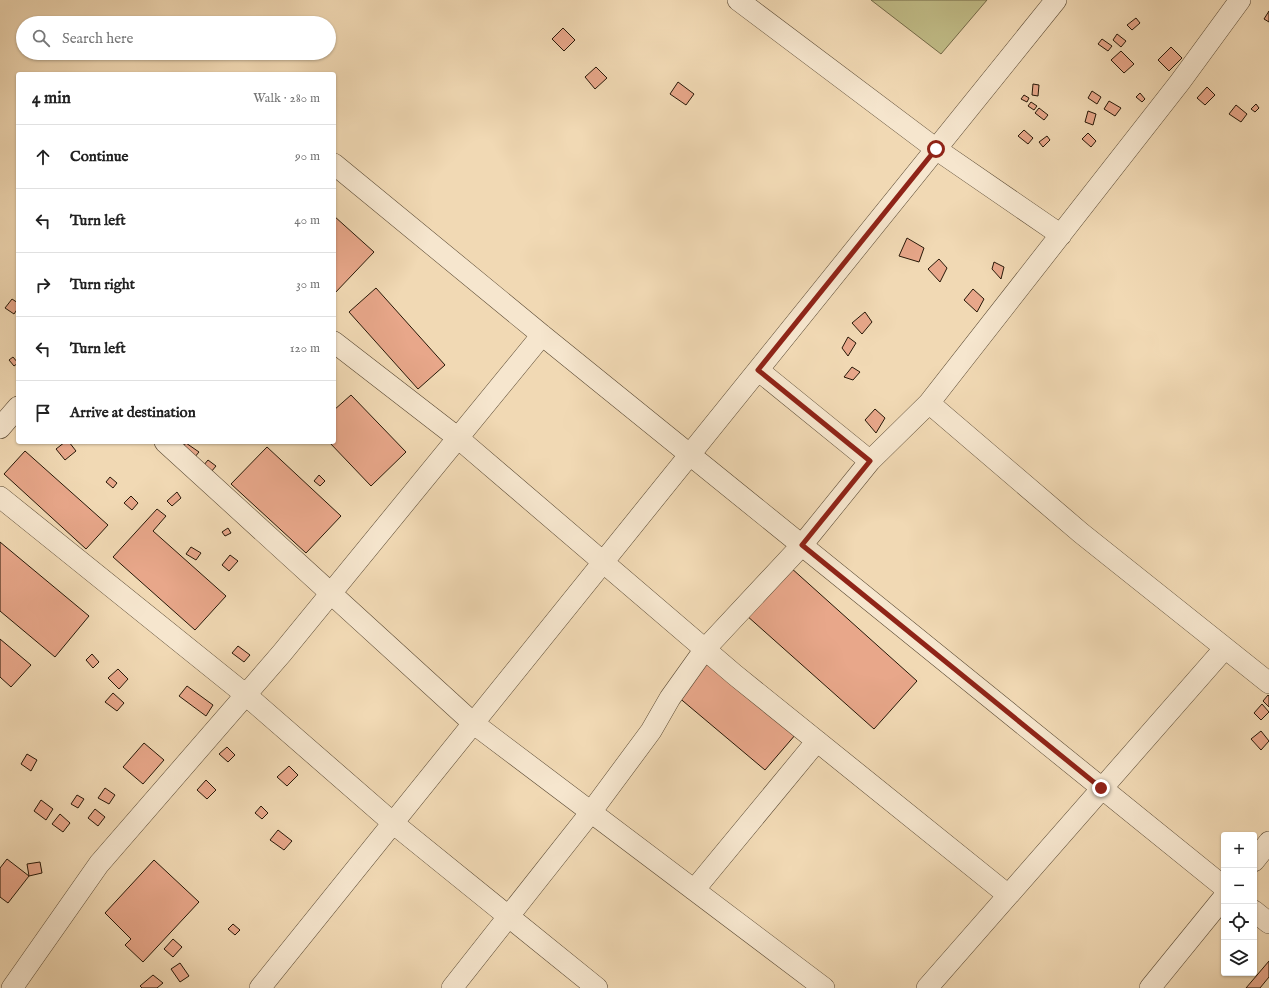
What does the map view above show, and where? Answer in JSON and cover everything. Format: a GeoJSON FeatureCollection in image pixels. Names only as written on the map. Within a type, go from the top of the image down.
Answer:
{"type":"FeatureCollection","features":[{"type":"Feature","properties":{"kind":"street"},"geometry":{"type":"LineString","coordinates":[[738,0],[936,149],[1060,235]]}},
{"type":"Feature","properties":{"kind":"street"},"geometry":{"type":"LineString","coordinates":[[260,988],[1056,0]]}},
{"type":"Feature","properties":{"kind":"street"},"geometry":{"type":"LineString","coordinates":[[452,988],[510,917],[652,731],[670,698],[704,649],[802,545],[870,461],[929,403],[1180,82],[1240,0]]}},
{"type":"Feature","properties":{"kind":"street"},"geometry":{"type":"LineString","coordinates":[[336,166],[542,335],[1221,884]]}},
{"type":"Feature","properties":{"kind":"street"},"geometry":{"type":"LineString","coordinates":[[12,988],[100,864],[332,593],[542,335]]}},
{"type":"Feature","properties":{"kind":"street"},"geometry":{"type":"LineString","coordinates":[[336,344],[458,438],[704,649],[1008,895]]}},
{"type":"Feature","properties":{"kind":"street"},"geometry":{"type":"LineString","coordinates":[[758,370],[870,461]]}},
{"type":"Feature","properties":{"kind":"street"},"geometry":{"type":"LineString","coordinates":[[929,403],[1081,533],[1269,683]]}},
{"type":"Feature","properties":{"kind":"street"},"geometry":{"type":"LineString","coordinates":[[0,428],[16,409]]}},
{"type":"Feature","properties":{"kind":"street"},"geometry":{"type":"LineString","coordinates":[[167,444],[473,723],[824,988]]}},
{"type":"Feature","properties":{"kind":"street"},"geometry":{"type":"LineString","coordinates":[[0,497],[246,695],[393,823],[597,988]]}},
{"type":"Feature","properties":{"kind":"street"},"geometry":{"type":"LineString","coordinates":[[927,988],[1225,648]]}},
{"type":"Feature","properties":{"kind":"street"},"geometry":{"type":"LineString","coordinates":[[694,890],[817,741]]}},
{"type":"Feature","properties":{"kind":"street"},"geometry":{"type":"LineString","coordinates":[[1257,856],[1269,842]]}},
{"type":"Feature","properties":{"kind":"street"},"geometry":{"type":"LineString","coordinates":[[1150,988],[1221,901]]}},
{"type":"Feature","properties":{"kind":"street"},"geometry":{"type":"LineString","coordinates":[[1257,913],[1269,923]]}},
{"type":"Feature","properties":{"kind":"shaded area"},"geometry":{"type":"Polygon","coordinates":[[[871,0],[987,0],[941,54],[871,0]]]}},
{"type":"Feature","properties":{"kind":"building"},"geometry":{"type":"Polygon","coordinates":[[[1269,11],[1269,22],[1264,19],[1269,11]]]}},
{"type":"Feature","properties":{"kind":"building"},"geometry":{"type":"Polygon","coordinates":[[[1136,18],[1140,23],[1132,30],[1127,25],[1136,18]]]}},
{"type":"Feature","properties":{"kind":"building"},"geometry":{"type":"Polygon","coordinates":[[[563,28],[575,40],[564,51],[552,39],[563,28]]]}},
{"type":"Feature","properties":{"kind":"building"},"geometry":{"type":"Polygon","coordinates":[[[1117,34],[1126,41],[1121,47],[1113,40],[1117,34]]]}},
{"type":"Feature","properties":{"kind":"building"},"geometry":{"type":"Polygon","coordinates":[[[1102,39],[1112,46],[1108,51],[1098,44],[1102,39]]]}},
{"type":"Feature","properties":{"kind":"building"},"geometry":{"type":"Polygon","coordinates":[[[1171,47],[1182,58],[1169,71],[1158,60],[1171,47]]]}},
{"type":"Feature","properties":{"kind":"building"},"geometry":{"type":"Polygon","coordinates":[[[1121,51],[1134,64],[1124,73],[1111,60],[1121,51]]]}},
{"type":"Feature","properties":{"kind":"building"},"geometry":{"type":"Polygon","coordinates":[[[596,67],[607,78],[595,89],[585,77],[596,67]]]}},
{"type":"Feature","properties":{"kind":"building"},"geometry":{"type":"Polygon","coordinates":[[[678,82],[694,94],[686,105],[670,94],[678,82]]]}},
{"type":"Feature","properties":{"kind":"building"},"geometry":{"type":"Polygon","coordinates":[[[1033,84],[1039,85],[1038,96],[1032,95],[1033,84]]]}},
{"type":"Feature","properties":{"kind":"building"},"geometry":{"type":"Polygon","coordinates":[[[1207,87],[1215,95],[1205,105],[1197,98],[1207,87]]]}},
{"type":"Feature","properties":{"kind":"building"},"geometry":{"type":"Polygon","coordinates":[[[1092,91],[1101,97],[1097,104],[1088,98],[1092,91]]]}},
{"type":"Feature","properties":{"kind":"building"},"geometry":{"type":"Polygon","coordinates":[[[1140,93],[1145,99],[1142,102],[1136,97],[1140,93]]]}},
{"type":"Feature","properties":{"kind":"building"},"geometry":{"type":"Polygon","coordinates":[[[1024,95],[1029,98],[1027,102],[1021,99],[1024,95]]]}},
{"type":"Feature","properties":{"kind":"building"},"geometry":{"type":"Polygon","coordinates":[[[1109,101],[1121,108],[1115,116],[1104,109],[1109,101]]]}},
{"type":"Feature","properties":{"kind":"building"},"geometry":{"type":"Polygon","coordinates":[[[1031,102],[1037,106],[1034,110],[1028,106],[1031,102]]]}},
{"type":"Feature","properties":{"kind":"building"},"geometry":{"type":"Polygon","coordinates":[[[1256,104],[1259,108],[1255,112],[1251,109],[1256,104]]]}},
{"type":"Feature","properties":{"kind":"building"},"geometry":{"type":"Polygon","coordinates":[[[1236,105],[1247,114],[1241,122],[1229,114],[1236,105]]]}},
{"type":"Feature","properties":{"kind":"building"},"geometry":{"type":"Polygon","coordinates":[[[1039,108],[1048,115],[1044,120],[1035,113],[1039,108]]]}},
{"type":"Feature","properties":{"kind":"building"},"geometry":{"type":"Polygon","coordinates":[[[1088,111],[1096,114],[1093,125],[1085,122],[1088,111]]]}},
{"type":"Feature","properties":{"kind":"building"},"geometry":{"type":"Polygon","coordinates":[[[1024,130],[1033,138],[1028,144],[1018,136],[1024,130]]]}},
{"type":"Feature","properties":{"kind":"building"},"geometry":{"type":"Polygon","coordinates":[[[1088,133],[1096,141],[1091,147],[1082,139],[1088,133]]]}},
{"type":"Feature","properties":{"kind":"building"},"geometry":{"type":"Polygon","coordinates":[[[1047,136],[1050,140],[1043,147],[1039,142],[1047,136]]]}},
{"type":"Feature","properties":{"kind":"building"},"geometry":{"type":"Polygon","coordinates":[[[336,218],[374,252],[336,292],[336,218]]]}},
{"type":"Feature","properties":{"kind":"building"},"geometry":{"type":"Polygon","coordinates":[[[907,238],[924,248],[919,262],[899,256],[907,238]]]}},
{"type":"Feature","properties":{"kind":"building"},"geometry":{"type":"Polygon","coordinates":[[[939,259],[947,268],[940,282],[928,269],[939,259]]]}},
{"type":"Feature","properties":{"kind":"building"},"geometry":{"type":"Polygon","coordinates":[[[994,262],[1004,267],[1001,279],[992,269],[994,262]]]}},
{"type":"Feature","properties":{"kind":"building"},"geometry":{"type":"Polygon","coordinates":[[[376,288],[445,365],[418,389],[349,312],[376,288]]]}},
{"type":"Feature","properties":{"kind":"building"},"geometry":{"type":"Polygon","coordinates":[[[973,289],[984,299],[977,312],[964,300],[973,289]]]}},
{"type":"Feature","properties":{"kind":"building"},"geometry":{"type":"Polygon","coordinates":[[[12,299],[16,302],[16,311],[14,314],[5,308],[12,299]]]}},
{"type":"Feature","properties":{"kind":"building"},"geometry":{"type":"Polygon","coordinates":[[[865,312],[872,322],[862,334],[852,323],[865,312]]]}},
{"type":"Feature","properties":{"kind":"building"},"geometry":{"type":"Polygon","coordinates":[[[848,337],[856,343],[848,356],[842,348],[848,337]]]}},
{"type":"Feature","properties":{"kind":"building"},"geometry":{"type":"Polygon","coordinates":[[[13,357],[16,361],[16,364],[14,366],[9,360],[13,357]]]}},
{"type":"Feature","properties":{"kind":"building"},"geometry":{"type":"Polygon","coordinates":[[[852,367],[860,372],[853,380],[844,377],[852,367]]]}},
{"type":"Feature","properties":{"kind":"building"},"geometry":{"type":"Polygon","coordinates":[[[351,395],[406,452],[371,486],[331,444],[336,444],[336,408],[351,395]]]}},
{"type":"Feature","properties":{"kind":"building"},"geometry":{"type":"Polygon","coordinates":[[[875,409],[885,418],[876,433],[865,420],[875,409]]]}},
{"type":"Feature","properties":{"kind":"building"},"geometry":{"type":"Polygon","coordinates":[[[62,444],[71,444],[76,451],[65,460],[56,449],[62,444]]]}},
{"type":"Feature","properties":{"kind":"building"},"geometry":{"type":"Polygon","coordinates":[[[185,444],[187,444],[199,452],[194,458],[181,449],[185,444]]]}},
{"type":"Feature","properties":{"kind":"building"},"geometry":{"type":"Polygon","coordinates":[[[267,447],[341,516],[306,553],[231,484],[267,447]]]}},
{"type":"Feature","properties":{"kind":"building"},"geometry":{"type":"Polygon","coordinates":[[[25,451],[108,525],[86,549],[4,474],[25,451]]]}},
{"type":"Feature","properties":{"kind":"building"},"geometry":{"type":"Polygon","coordinates":[[[208,460],[216,466],[211,472],[203,466],[208,460]]]}},
{"type":"Feature","properties":{"kind":"building"},"geometry":{"type":"Polygon","coordinates":[[[319,475],[325,481],[320,486],[314,481],[319,475]]]}},
{"type":"Feature","properties":{"kind":"building"},"geometry":{"type":"Polygon","coordinates":[[[110,477],[117,483],[113,488],[106,482],[110,477]]]}},
{"type":"Feature","properties":{"kind":"building"},"geometry":{"type":"Polygon","coordinates":[[[177,492],[181,498],[172,506],[167,501],[177,492]]]}},
{"type":"Feature","properties":{"kind":"building"},"geometry":{"type":"Polygon","coordinates":[[[131,496],[138,503],[132,510],[124,503],[131,496]]]}},
{"type":"Feature","properties":{"kind":"building"},"geometry":{"type":"Polygon","coordinates":[[[157,509],[166,516],[153,531],[226,596],[195,630],[113,557],[157,509]]]}},
{"type":"Feature","properties":{"kind":"building"},"geometry":{"type":"Polygon","coordinates":[[[228,528],[231,533],[225,536],[222,532],[228,528]]]}},
{"type":"Feature","properties":{"kind":"building"},"geometry":{"type":"Polygon","coordinates":[[[0,542],[89,616],[55,657],[0,611],[0,542]]]}},
{"type":"Feature","properties":{"kind":"building"},"geometry":{"type":"Polygon","coordinates":[[[191,547],[201,553],[196,560],[186,554],[191,547]]]}},
{"type":"Feature","properties":{"kind":"building"},"geometry":{"type":"Polygon","coordinates":[[[230,555],[238,561],[229,571],[222,565],[230,555]]]}},
{"type":"Feature","properties":{"kind":"building"},"geometry":{"type":"Polygon","coordinates":[[[790,567],[917,681],[874,729],[746,615],[790,567]]]}},
{"type":"Feature","properties":{"kind":"building"},"geometry":{"type":"Polygon","coordinates":[[[0,639],[31,665],[11,687],[0,677],[0,639]]]}},
{"type":"Feature","properties":{"kind":"building"},"geometry":{"type":"Polygon","coordinates":[[[238,646],[250,655],[244,662],[232,653],[238,646]]]}},
{"type":"Feature","properties":{"kind":"building"},"geometry":{"type":"Polygon","coordinates":[[[92,654],[99,662],[93,668],[86,660],[92,654]]]}},
{"type":"Feature","properties":{"kind":"building"},"geometry":{"type":"Polygon","coordinates":[[[707,660],[796,734],[765,770],[677,696],[707,660]]]}},
{"type":"Feature","properties":{"kind":"building"},"geometry":{"type":"Polygon","coordinates":[[[118,669],[128,679],[119,689],[108,678],[118,669]]]}},
{"type":"Feature","properties":{"kind":"building"},"geometry":{"type":"Polygon","coordinates":[[[187,686],[213,705],[206,716],[179,696],[187,686]]]}},
{"type":"Feature","properties":{"kind":"building"},"geometry":{"type":"Polygon","coordinates":[[[113,693],[124,703],[117,711],[105,702],[113,693]]]}},
{"type":"Feature","properties":{"kind":"building"},"geometry":{"type":"Polygon","coordinates":[[[1268,695],[1269,696],[1269,707],[1263,701],[1268,695]]]}},
{"type":"Feature","properties":{"kind":"building"},"geometry":{"type":"Polygon","coordinates":[[[1262,704],[1269,712],[1261,720],[1254,713],[1262,704]]]}},
{"type":"Feature","properties":{"kind":"building"},"geometry":{"type":"Polygon","coordinates":[[[1261,731],[1269,741],[1261,750],[1251,739],[1261,731]]]}},
{"type":"Feature","properties":{"kind":"building"},"geometry":{"type":"Polygon","coordinates":[[[144,743],[164,760],[143,784],[123,767],[144,743]]]}},
{"type":"Feature","properties":{"kind":"building"},"geometry":{"type":"Polygon","coordinates":[[[227,747],[235,755],[228,762],[219,754],[227,747]]]}},
{"type":"Feature","properties":{"kind":"building"},"geometry":{"type":"Polygon","coordinates":[[[27,754],[37,760],[31,771],[21,764],[27,754]]]}},
{"type":"Feature","properties":{"kind":"building"},"geometry":{"type":"Polygon","coordinates":[[[289,766],[298,775],[287,786],[277,777],[289,766]]]}},
{"type":"Feature","properties":{"kind":"building"},"geometry":{"type":"Polygon","coordinates":[[[206,780],[216,790],[207,799],[197,790],[206,780]]]}},
{"type":"Feature","properties":{"kind":"building"},"geometry":{"type":"Polygon","coordinates":[[[105,788],[115,795],[109,804],[98,798],[105,788]]]}},
{"type":"Feature","properties":{"kind":"building"},"geometry":{"type":"Polygon","coordinates":[[[77,795],[84,799],[78,808],[71,804],[77,795]]]}},
{"type":"Feature","properties":{"kind":"building"},"geometry":{"type":"Polygon","coordinates":[[[41,800],[53,809],[46,820],[34,811],[41,800]]]}},
{"type":"Feature","properties":{"kind":"building"},"geometry":{"type":"Polygon","coordinates":[[[261,806],[268,813],[262,819],[255,813],[261,806]]]}},
{"type":"Feature","properties":{"kind":"building"},"geometry":{"type":"Polygon","coordinates":[[[95,809],[105,817],[98,826],[88,818],[95,809]]]}},
{"type":"Feature","properties":{"kind":"building"},"geometry":{"type":"Polygon","coordinates":[[[60,814],[70,823],[63,832],[52,824],[60,814]]]}},
{"type":"Feature","properties":{"kind":"building"},"geometry":{"type":"Polygon","coordinates":[[[278,830],[292,841],[284,850],[270,840],[278,830]]]}},
{"type":"Feature","properties":{"kind":"building"},"geometry":{"type":"Polygon","coordinates":[[[7,859],[29,876],[8,903],[0,897],[0,868],[7,859]]]}},
{"type":"Feature","properties":{"kind":"building"},"geometry":{"type":"Polygon","coordinates":[[[154,860],[199,902],[143,962],[125,945],[131,939],[105,913],[154,860]]]}},
{"type":"Feature","properties":{"kind":"building"},"geometry":{"type":"Polygon","coordinates":[[[40,862],[42,873],[29,876],[27,864],[40,862]]]}},
{"type":"Feature","properties":{"kind":"building"},"geometry":{"type":"Polygon","coordinates":[[[233,924],[240,930],[235,935],[228,929],[233,924]]]}},
{"type":"Feature","properties":{"kind":"building"},"geometry":{"type":"Polygon","coordinates":[[[173,939],[182,947],[173,957],[164,949],[173,939]]]}},
{"type":"Feature","properties":{"kind":"building"},"geometry":{"type":"Polygon","coordinates":[[[1269,961],[1269,977],[1260,988],[1246,988],[1269,961]]]}},
{"type":"Feature","properties":{"kind":"building"},"geometry":{"type":"Polygon","coordinates":[[[180,963],[189,976],[180,982],[171,969],[180,963]]]}},
{"type":"Feature","properties":{"kind":"building"},"geometry":{"type":"Polygon","coordinates":[[[153,975],[163,983],[157,988],[142,988],[140,986],[153,975]]]}},
{"type":"Feature","properties":{"kind":"route"},"geometry":{"type":"LineString","coordinates":[[936,149],[758,370],[870,461],[802,545],[1101,788]]}}]}
